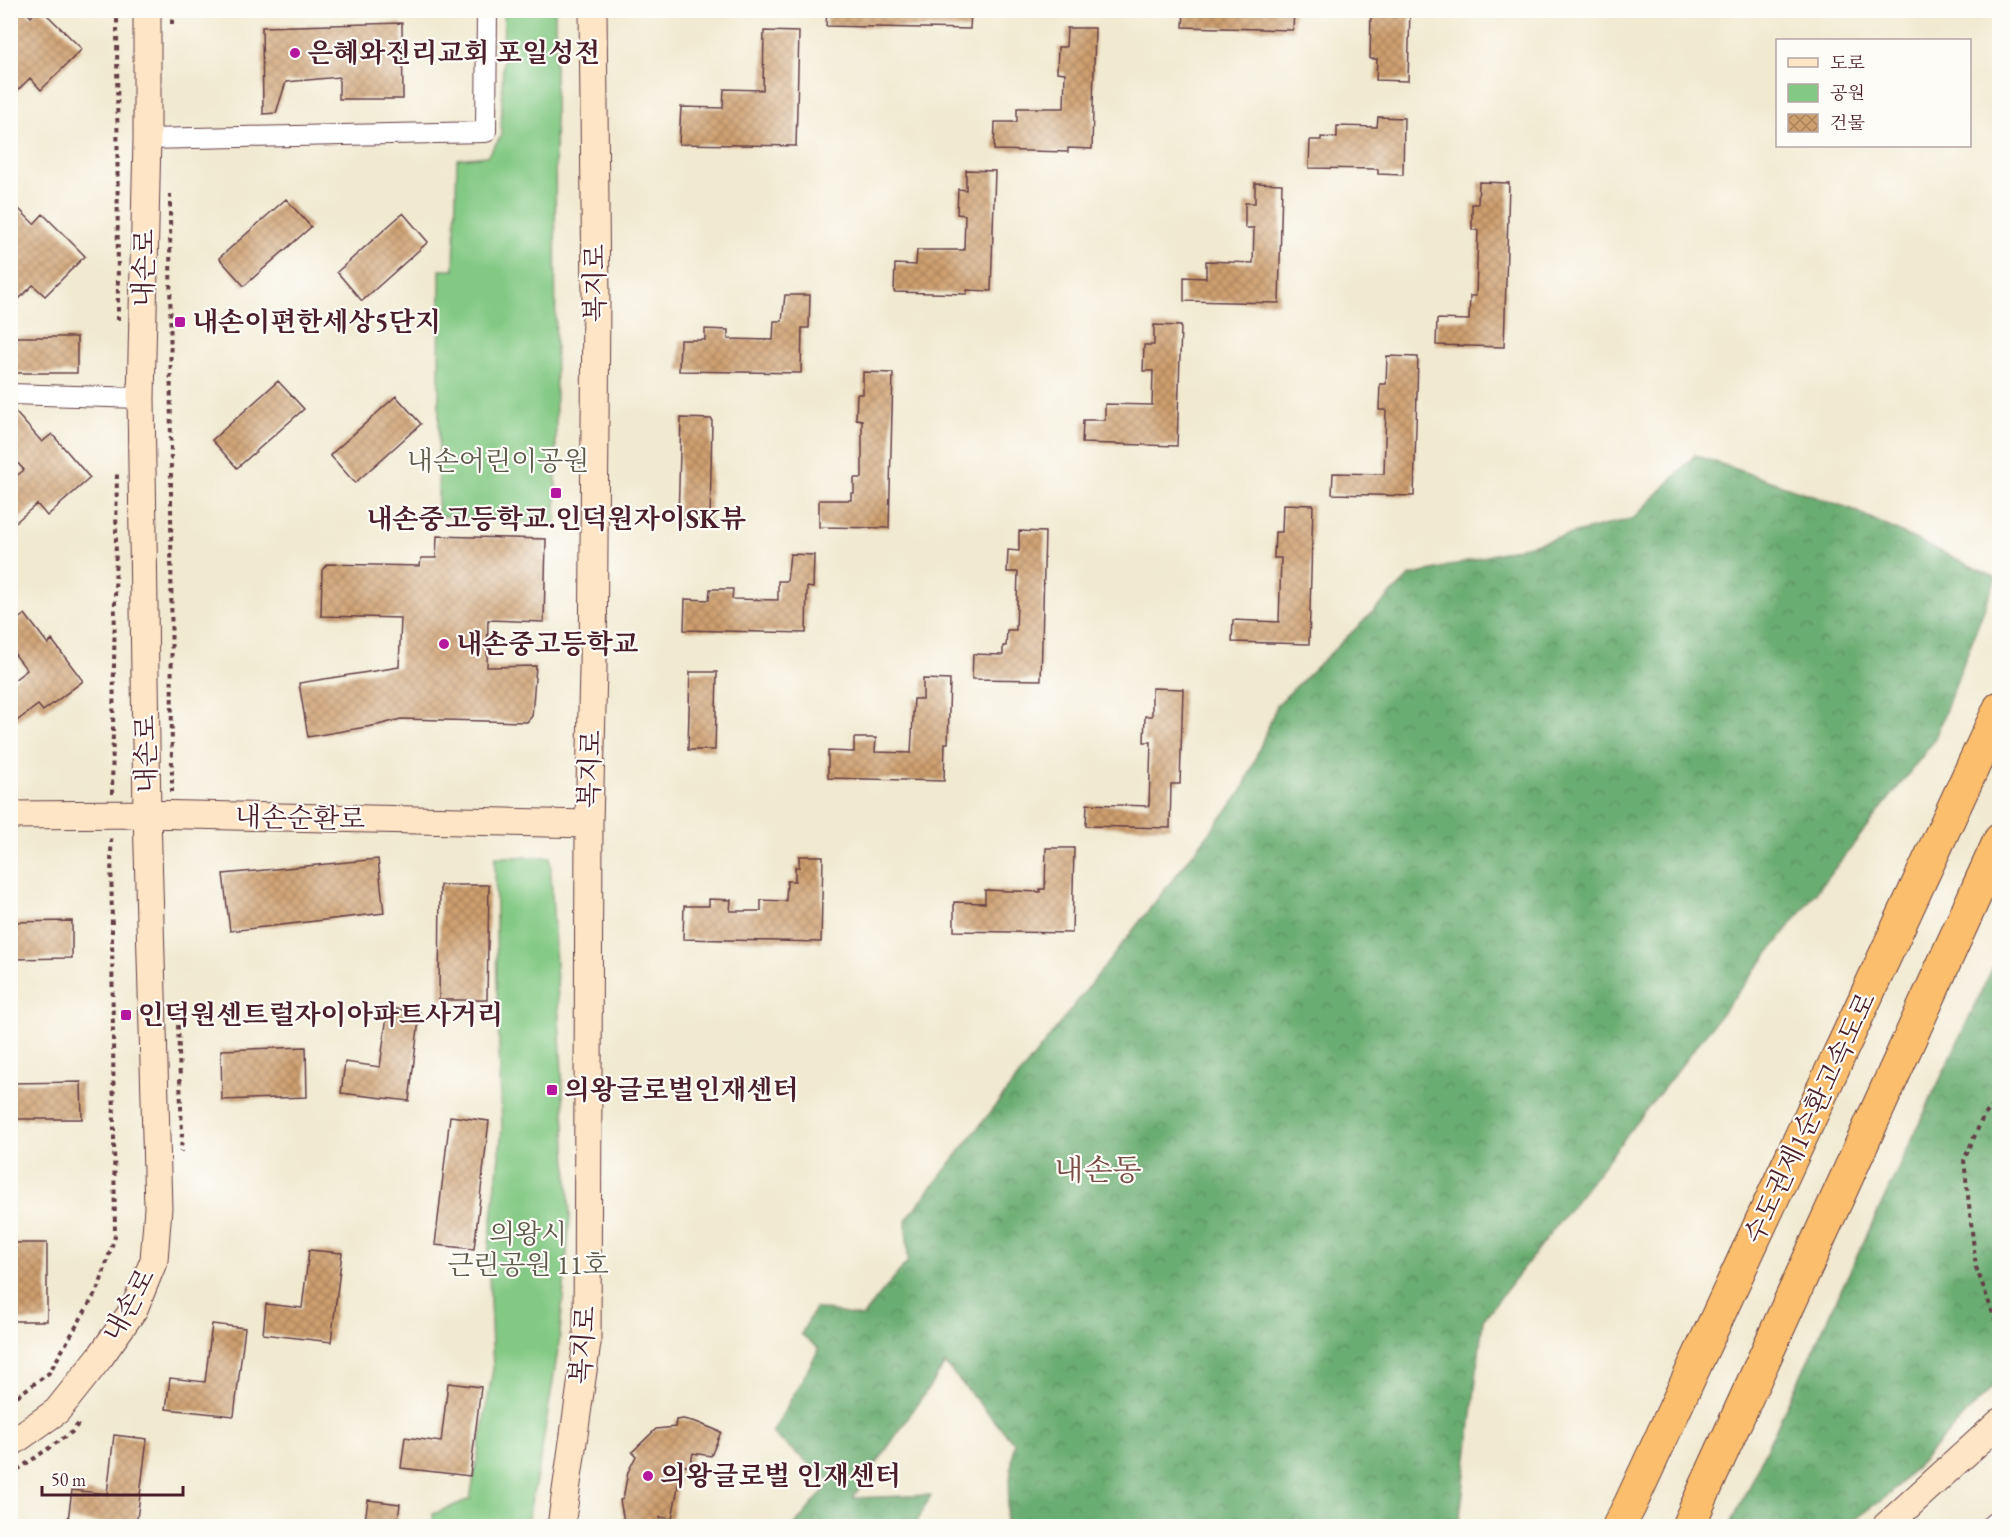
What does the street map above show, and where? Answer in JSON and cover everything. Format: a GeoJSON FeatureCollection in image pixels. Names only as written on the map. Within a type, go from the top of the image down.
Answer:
{"type":"FeatureCollection","features":[{"type":"Feature","properties":{"kind":"highway","name":"수도권제1순환고속도로"},"geometry":{"type":"LineString","coordinates":[[1619,1527],[2000,708]]}},
{"type":"Feature","properties":{"kind":"highway","name":"수도권제1순환고속도로"},"geometry":{"type":"LineString","coordinates":[[1688,1527],[2000,840]]}},
{"type":"Feature","properties":{"kind":"street","name":"내손로"},"geometry":{"type":"LineString","coordinates":[[10,1444],[57,1411],[100,1358],[134,1308],[154,1260],[158,1208],[147,814],[141,398],[147,139],[147,10]]}},
{"type":"Feature","properties":{"kind":"street"},"geometry":{"type":"LineString","coordinates":[[147,139],[486,132],[487,10]]}},
{"type":"Feature","properties":{"kind":"street","name":"복지로"},"geometry":{"type":"LineString","coordinates":[[561,1527],[587,1343],[589,824],[593,669],[596,300],[593,10]]}},
{"type":"Feature","properties":{"kind":"street"},"geometry":{"type":"LineString","coordinates":[[10,394],[141,398]]}},
{"type":"Feature","properties":{"kind":"street","name":"내손순환로"},"geometry":{"type":"LineString","coordinates":[[10,815],[147,814],[589,824]]}},
{"type":"Feature","properties":{"kind":"street"},"geometry":{"type":"LineString","coordinates":[[1886,1527],[2000,1422]]}},
{"type":"Feature","properties":{"kind":"lane"},"geometry":{"type":"LineString","coordinates":[[1982,1527],[2000,1511]]}},
{"type":"Feature","properties":{"kind":"path"},"geometry":{"type":"LineString","coordinates":[[117,10],[118,327]]}},
{"type":"Feature","properties":{"kind":"path"},"geometry":{"type":"LineString","coordinates":[[10,1401],[50,1373],[99,1287],[115,1236],[111,814],[117,469]]}},
{"type":"Feature","properties":{"kind":"path"},"geometry":{"type":"LineString","coordinates":[[2000,1098],[1983,1117],[1964,1160],[1976,1267],[2000,1333]]}},
{"type":"Feature","properties":{"kind":"green space","name":"내손어린이공원"},"geometry":{"type":"Polygon","coordinates":[[[504,11],[555,11],[556,524],[438,516],[440,270],[454,270],[457,159],[487,156],[501,137],[504,11]]]}},
{"type":"Feature","properties":{"kind":"green space"},"geometry":{"type":"Polygon","coordinates":[[[1695,455],[1851,509],[1996,578],[1934,741],[1483,1320],[1459,1526],[1005,1526],[1014,1443],[945,1364],[853,1498],[931,1495],[915,1526],[794,1526],[831,1482],[772,1433],[819,1349],[801,1334],[815,1308],[862,1317],[908,1261],[906,1220],[1242,791],[1277,705],[1410,576],[1634,518],[1695,455]]]}},
{"type":"Feature","properties":{"kind":"green space","name":"의왕시 근린공원 11호"},"geometry":{"type":"Polygon","coordinates":[[[495,857],[550,857],[570,1217],[559,1344],[539,1466],[526,1526],[434,1526],[433,1514],[470,1499],[493,1369],[488,1254],[502,1129],[495,857]]]}},
{"type":"Feature","properties":{"kind":"green space"},"geometry":{"type":"Polygon","coordinates":[[[1999,954],[1999,1380],[1890,1494],[1846,1526],[1730,1526],[1999,954]]]}},
{"type":"Feature","properties":{"kind":"building"},"geometry":{"type":"Polygon","coordinates":[[[10,10],[24,10],[31,17],[37,10],[42,10],[82,49],[41,90],[30,78],[10,98],[10,10]]]}},
{"type":"Feature","properties":{"kind":"building"},"geometry":{"type":"Polygon","coordinates":[[[827,10],[971,10],[970,29],[826,26],[827,10]]]}},
{"type":"Feature","properties":{"kind":"building"},"geometry":{"type":"Polygon","coordinates":[[[1184,10],[1294,10],[1293,30],[1183,27],[1184,10]]]}},
{"type":"Feature","properties":{"kind":"building"},"geometry":{"type":"Polygon","coordinates":[[[1379,10],[1410,10],[1408,81],[1376,80],[1377,59],[1370,59],[1371,14],[1379,14],[1379,10]]]}},
{"type":"Feature","properties":{"kind":"building"},"geometry":{"type":"Polygon","coordinates":[[[402,23],[403,99],[339,99],[339,77],[286,82],[276,113],[263,114],[262,27],[402,23]]]}},
{"type":"Feature","properties":{"kind":"building"},"geometry":{"type":"Polygon","coordinates":[[[1067,28],[1095,28],[1092,149],[1068,148],[1068,152],[994,150],[995,122],[1017,122],[1017,108],[1064,108],[1065,73],[1057,72],[1058,47],[1066,47],[1067,28]]]}},
{"type":"Feature","properties":{"kind":"building"},"geometry":{"type":"Polygon","coordinates":[[[764,31],[799,32],[796,146],[679,144],[681,107],[723,108],[724,89],[763,90],[764,31]]]}},
{"type":"Feature","properties":{"kind":"building"},"geometry":{"type":"Polygon","coordinates":[[[1378,117],[1404,118],[1403,175],[1378,174],[1378,169],[1309,168],[1310,140],[1321,140],[1321,137],[1337,138],[1337,126],[1377,127],[1378,117]]]}},
{"type":"Feature","properties":{"kind":"building"},"geometry":{"type":"Polygon","coordinates":[[[966,170],[995,171],[991,291],[967,290],[967,294],[894,292],[895,264],[916,265],[917,250],[964,250],[965,215],[957,214],[958,189],[966,190],[966,170]]]}},
{"type":"Feature","properties":{"kind":"building"},"geometry":{"type":"Polygon","coordinates":[[[1479,182],[1509,183],[1504,347],[1436,345],[1437,319],[1469,320],[1470,296],[1476,296],[1478,230],[1472,230],[1472,204],[1478,204],[1479,182]]]}},
{"type":"Feature","properties":{"kind":"building"},"geometry":{"type":"Polygon","coordinates":[[[1255,183],[1282,184],[1279,303],[1184,301],[1184,277],[1206,278],[1206,261],[1253,263],[1254,228],[1245,228],[1245,203],[1255,203],[1255,183]]]}},
{"type":"Feature","properties":{"kind":"building"},"geometry":{"type":"Polygon","coordinates":[[[286,199],[311,227],[244,286],[219,258],[286,199]]]}},
{"type":"Feature","properties":{"kind":"building"},"geometry":{"type":"Polygon","coordinates":[[[10,200],[34,224],[43,214],[85,256],[45,296],[33,285],[10,308],[10,259],[17,252],[10,245],[10,200]]]}},
{"type":"Feature","properties":{"kind":"building"},"geometry":{"type":"Polygon","coordinates":[[[403,213],[428,242],[362,301],[337,272],[403,213]]]}},
{"type":"Feature","properties":{"kind":"building"},"geometry":{"type":"Polygon","coordinates":[[[785,295],[810,295],[809,328],[802,328],[801,373],[679,371],[680,340],[705,340],[705,329],[728,330],[728,339],[773,340],[774,321],[782,321],[785,295]]]}},
{"type":"Feature","properties":{"kind":"building"},"geometry":{"type":"Polygon","coordinates":[[[1154,325],[1181,326],[1177,446],[1082,443],[1083,420],[1105,420],[1105,404],[1152,405],[1153,371],[1143,371],[1144,345],[1154,345],[1154,325]]]}},
{"type":"Feature","properties":{"kind":"building"},"geometry":{"type":"Polygon","coordinates":[[[10,337],[77,337],[77,373],[10,373],[10,337]]]}},
{"type":"Feature","properties":{"kind":"building"},"geometry":{"type":"Polygon","coordinates":[[[1387,356],[1418,357],[1414,496],[1332,494],[1333,473],[1384,474],[1386,410],[1379,410],[1380,384],[1386,384],[1387,356]]]}},
{"type":"Feature","properties":{"kind":"building"},"geometry":{"type":"Polygon","coordinates":[[[863,372],[893,373],[889,528],[819,527],[819,500],[851,500],[851,493],[854,493],[854,478],[862,478],[862,420],[856,419],[857,394],[863,394],[863,372]]]}},
{"type":"Feature","properties":{"kind":"building"},"geometry":{"type":"Polygon","coordinates":[[[278,381],[304,409],[237,468],[212,440],[278,381]]]}},
{"type":"Feature","properties":{"kind":"building"},"geometry":{"type":"Polygon","coordinates":[[[396,396],[421,424],[355,483],[330,455],[396,396]]]}},
{"type":"Feature","properties":{"kind":"building"},"geometry":{"type":"Polygon","coordinates":[[[10,406],[42,442],[52,434],[90,478],[47,516],[37,504],[10,527],[10,481],[24,470],[10,455],[10,406]]]}},
{"type":"Feature","properties":{"kind":"building"},"geometry":{"type":"Polygon","coordinates":[[[681,418],[712,419],[710,521],[678,520],[681,418]]]}},
{"type":"Feature","properties":{"kind":"building"},"geometry":{"type":"Polygon","coordinates":[[[1283,504],[1313,505],[1309,644],[1232,642],[1233,620],[1279,622],[1281,558],[1274,558],[1275,532],[1282,532],[1283,504]]]}},
{"type":"Feature","properties":{"kind":"building"},"geometry":{"type":"Polygon","coordinates":[[[1019,531],[1045,532],[1041,680],[972,679],[973,654],[1003,655],[1007,630],[1016,630],[1018,572],[1007,572],[1008,550],[1019,551],[1019,531]]]}},
{"type":"Feature","properties":{"kind":"building","name":"내손중고등학교"},"geometry":{"type":"Polygon","coordinates":[[[437,536],[546,539],[544,622],[488,620],[487,667],[536,666],[532,716],[527,722],[401,719],[308,737],[299,683],[399,667],[401,618],[321,616],[322,570],[327,564],[420,566],[421,558],[436,558],[437,536]]]}},
{"type":"Feature","properties":{"kind":"building"},"geometry":{"type":"Polygon","coordinates":[[[790,554],[814,555],[813,588],[807,587],[806,633],[684,630],[685,599],[709,600],[710,589],[733,589],[732,599],[778,600],[778,581],[787,581],[790,554]]]}},
{"type":"Feature","properties":{"kind":"building"},"geometry":{"type":"Polygon","coordinates":[[[25,614],[48,644],[52,640],[83,681],[43,711],[38,705],[10,726],[10,683],[27,670],[10,648],[10,625],[25,614]]]}},
{"type":"Feature","properties":{"kind":"building"},"geometry":{"type":"Polygon","coordinates":[[[690,672],[717,672],[715,750],[688,750],[690,672]]]}},
{"type":"Feature","properties":{"kind":"building"},"geometry":{"type":"Polygon","coordinates":[[[923,679],[950,680],[944,781],[828,778],[828,751],[854,752],[854,738],[876,738],[875,752],[911,753],[914,699],[923,699],[923,679]]]}},
{"type":"Feature","properties":{"kind":"building"},"geometry":{"type":"Polygon","coordinates":[[[1152,688],[1183,689],[1180,784],[1171,784],[1170,828],[1086,826],[1087,804],[1149,806],[1151,742],[1144,742],[1145,716],[1152,716],[1152,688]]]}},
{"type":"Feature","properties":{"kind":"building"},"geometry":{"type":"Polygon","coordinates":[[[1046,848],[1074,848],[1072,933],[954,931],[954,902],[985,903],[985,890],[1040,892],[1040,889],[1045,889],[1046,848]]]}},
{"type":"Feature","properties":{"kind":"building"},"geometry":{"type":"Polygon","coordinates":[[[799,856],[823,856],[821,942],[683,939],[684,906],[709,906],[709,899],[731,900],[730,911],[761,911],[761,900],[786,901],[787,881],[795,881],[795,867],[799,867],[799,856]]]}},
{"type":"Feature","properties":{"kind":"building"},"geometry":{"type":"Polygon","coordinates":[[[378,859],[384,913],[230,931],[223,874],[378,859]]]}},
{"type":"Feature","properties":{"kind":"building"},"geometry":{"type":"Polygon","coordinates":[[[440,885],[489,885],[487,1000],[439,1000],[440,885]]]}},
{"type":"Feature","properties":{"kind":"building"},"geometry":{"type":"Polygon","coordinates":[[[72,921],[72,958],[10,959],[10,922],[72,921]]]}},
{"type":"Feature","properties":{"kind":"building"},"geometry":{"type":"Polygon","coordinates":[[[388,1008],[420,1012],[409,1101],[341,1093],[345,1062],[380,1067],[388,1008]]]}},
{"type":"Feature","properties":{"kind":"building"},"geometry":{"type":"Polygon","coordinates":[[[306,1047],[307,1097],[222,1100],[221,1050],[306,1047]]]}},
{"type":"Feature","properties":{"kind":"building"},"geometry":{"type":"Polygon","coordinates":[[[81,1082],[82,1119],[10,1119],[10,1083],[81,1082]]]}},
{"type":"Feature","properties":{"kind":"building"},"geometry":{"type":"Polygon","coordinates":[[[450,1116],[489,1121],[474,1249],[435,1245],[450,1116]]]}},
{"type":"Feature","properties":{"kind":"building"},"geometry":{"type":"Polygon","coordinates":[[[10,1243],[47,1243],[47,1321],[10,1321],[10,1243]]]}},
{"type":"Feature","properties":{"kind":"building"},"geometry":{"type":"Polygon","coordinates":[[[309,1250],[342,1253],[331,1342],[263,1334],[266,1304],[302,1308],[309,1250]]]}},
{"type":"Feature","properties":{"kind":"building"},"geometry":{"type":"Polygon","coordinates":[[[212,1324],[245,1328],[234,1416],[166,1409],[170,1378],[205,1382],[212,1324]]]}},
{"type":"Feature","properties":{"kind":"building"},"geometry":{"type":"Polygon","coordinates":[[[448,1383],[481,1387],[470,1476],[401,1468],[405,1437],[441,1442],[448,1383]]]}},
{"type":"Feature","properties":{"kind":"building","name":"의왕글로벌 인재센터"},"geometry":{"type":"Polygon","coordinates":[[[683,1419],[721,1432],[711,1456],[693,1453],[690,1467],[682,1465],[672,1519],[660,1517],[659,1527],[625,1527],[620,1500],[623,1499],[628,1472],[636,1456],[632,1452],[656,1429],[675,1427],[676,1420],[683,1419]]]}},
{"type":"Feature","properties":{"kind":"building"},"geometry":{"type":"Polygon","coordinates":[[[114,1435],[147,1439],[136,1527],[68,1520],[72,1490],[107,1494],[114,1435]]]}},
{"type":"Feature","properties":{"kind":"building"},"geometry":{"type":"Polygon","coordinates":[[[368,1500],[400,1504],[397,1527],[364,1527],[368,1500]]]}},
{"type":"Feature","properties":{"kind":"place","name":"은혜와진리교회 포일성전"},"geometry":{"type":"Point","coordinates":[295,53]}},
{"type":"Feature","properties":{"kind":"place","name":"내손이편한세상5단지"},"geometry":{"type":"Point","coordinates":[180,322]}},
{"type":"Feature","properties":{"kind":"place","name":"내손중고등학교.인덕원자이SK뷰"},"geometry":{"type":"Point","coordinates":[556,493]}},
{"type":"Feature","properties":{"kind":"place","name":"내손중고등학교"},"geometry":{"type":"Point","coordinates":[444,644]}},
{"type":"Feature","properties":{"kind":"place","name":"인덕원센트럴자이아파트사거리"},"geometry":{"type":"Point","coordinates":[126,1015]}},
{"type":"Feature","properties":{"kind":"place","name":"의왕글로벌인재센터"},"geometry":{"type":"Point","coordinates":[552,1090]}},
{"type":"Feature","properties":{"kind":"place","name":"의왕글로벌 인재센터"},"geometry":{"type":"Point","coordinates":[648,1476]}},
{"type":"Feature","properties":{"kind":"district","name":"내손동"},"geometry":{"type":"Point","coordinates":[1098,1170]}}]}
